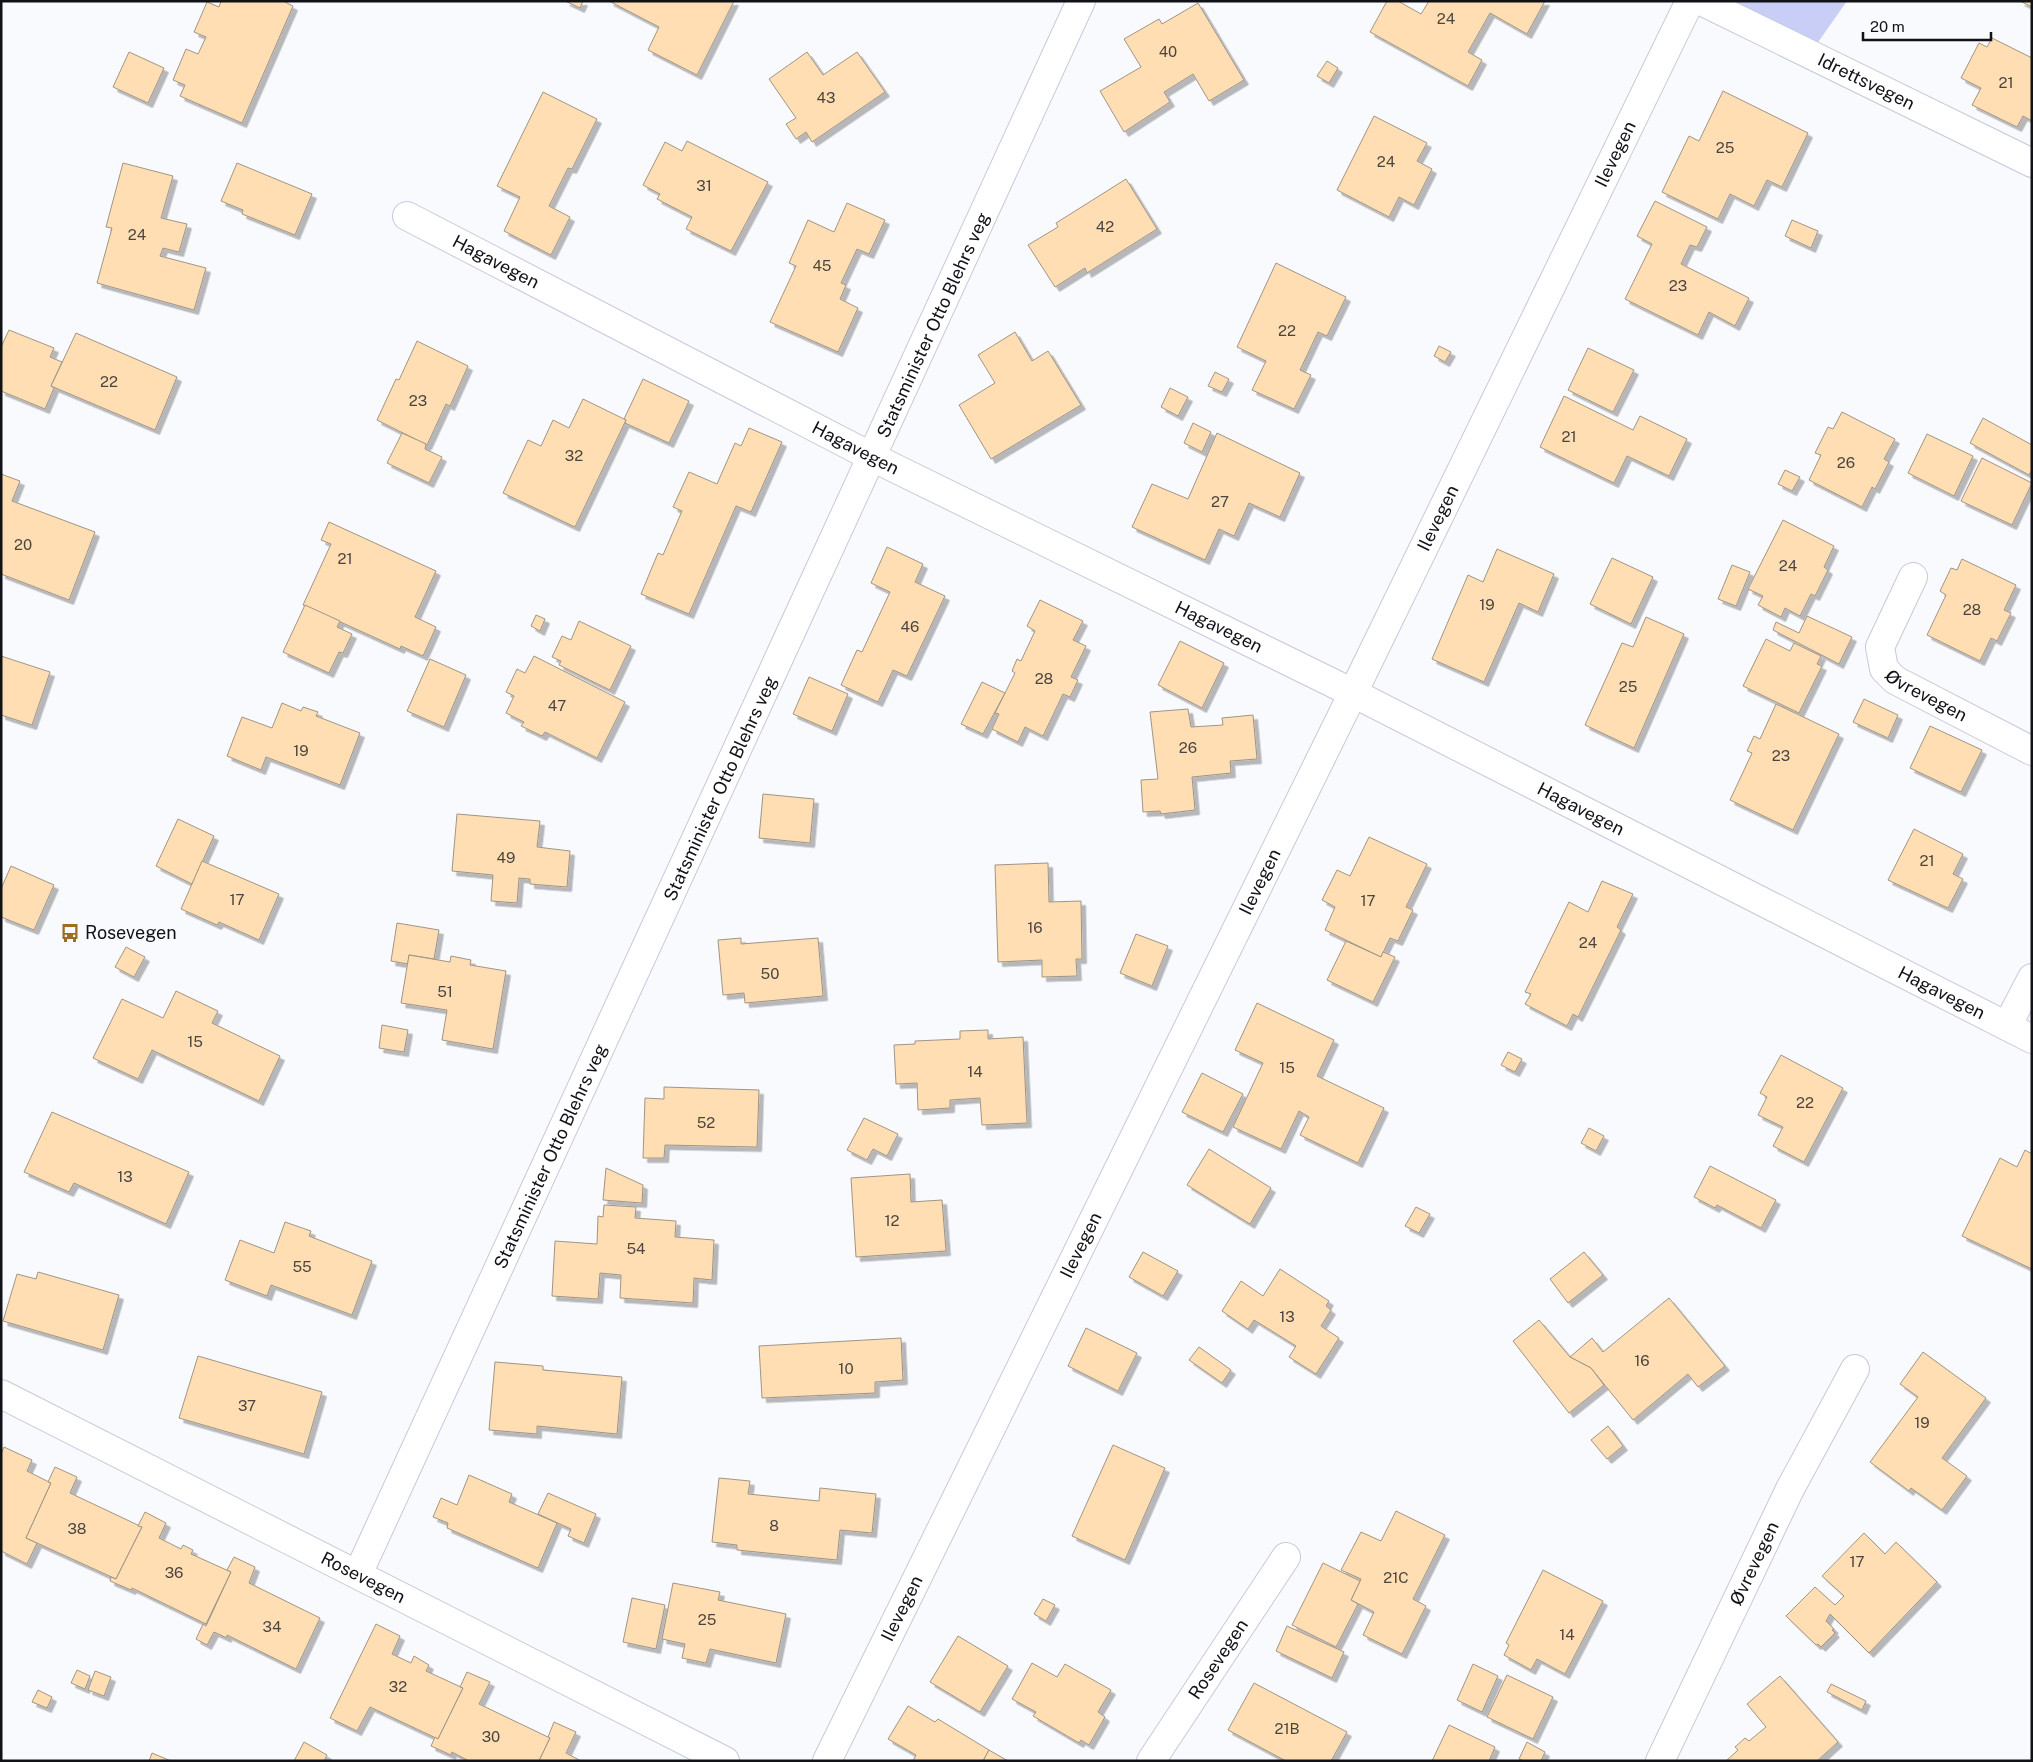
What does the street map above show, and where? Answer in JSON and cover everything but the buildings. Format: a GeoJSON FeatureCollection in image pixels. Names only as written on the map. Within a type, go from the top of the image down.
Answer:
{"type":"FeatureCollection","features":[{"type":"Feature","properties":{"kind":"street","name":"Statsminister Otto Blehrs veg"},"geometry":{"type":"LineString","coordinates":[[358,1574],[874,458],[1081,1]]}},
{"type":"Feature","properties":{"kind":"street","name":"Ilevegen"},"geometry":{"type":"LineString","coordinates":[[827,1761],[1353,693],[1690,1]]}},
{"type":"Feature","properties":{"kind":"street","name":"Idrettsvegen"},"geometry":{"type":"LineString","coordinates":[[1701,1],[2032,163]]}},
{"type":"Feature","properties":{"kind":"street","name":"Hagavegen"},"geometry":{"type":"LineString","coordinates":[[407,216],[874,458],[1353,693],[2032,1039]]}},
{"type":"Feature","properties":{"kind":"street","name":"Øvrevegen"},"geometry":{"type":"LineString","coordinates":[[1913,576],[1880,647],[1884,669],[1895,680],[2032,751]]}},
{"type":"Feature","properties":{"kind":"street"},"geometry":{"type":"LineString","coordinates":[[2007,1026],[2032,978]]}},
{"type":"Feature","properties":{"kind":"street","name":"Øvrevegen"},"geometry":{"type":"LineString","coordinates":[[1660,1761],[1790,1489],[1855,1369]]}},
{"type":"Feature","properties":{"kind":"street","name":"Rosevegen"},"geometry":{"type":"LineString","coordinates":[[1,1394],[725,1761]]}},
{"type":"Feature","properties":{"kind":"street","name":"Rosevegen"},"geometry":{"type":"LineString","coordinates":[[1151,1761],[1286,1557]]}},
{"type":"Feature","properties":{"kind":"shaded area"},"geometry":{"type":"Polygon","coordinates":[[[1685,1],[1847,1],[1814,48],[1685,1]]]}},
{"type":"Feature","properties":{"kind":"place","name":"Rosevegen"},"geometry":{"type":"Point","coordinates":[70,933]}}]}
